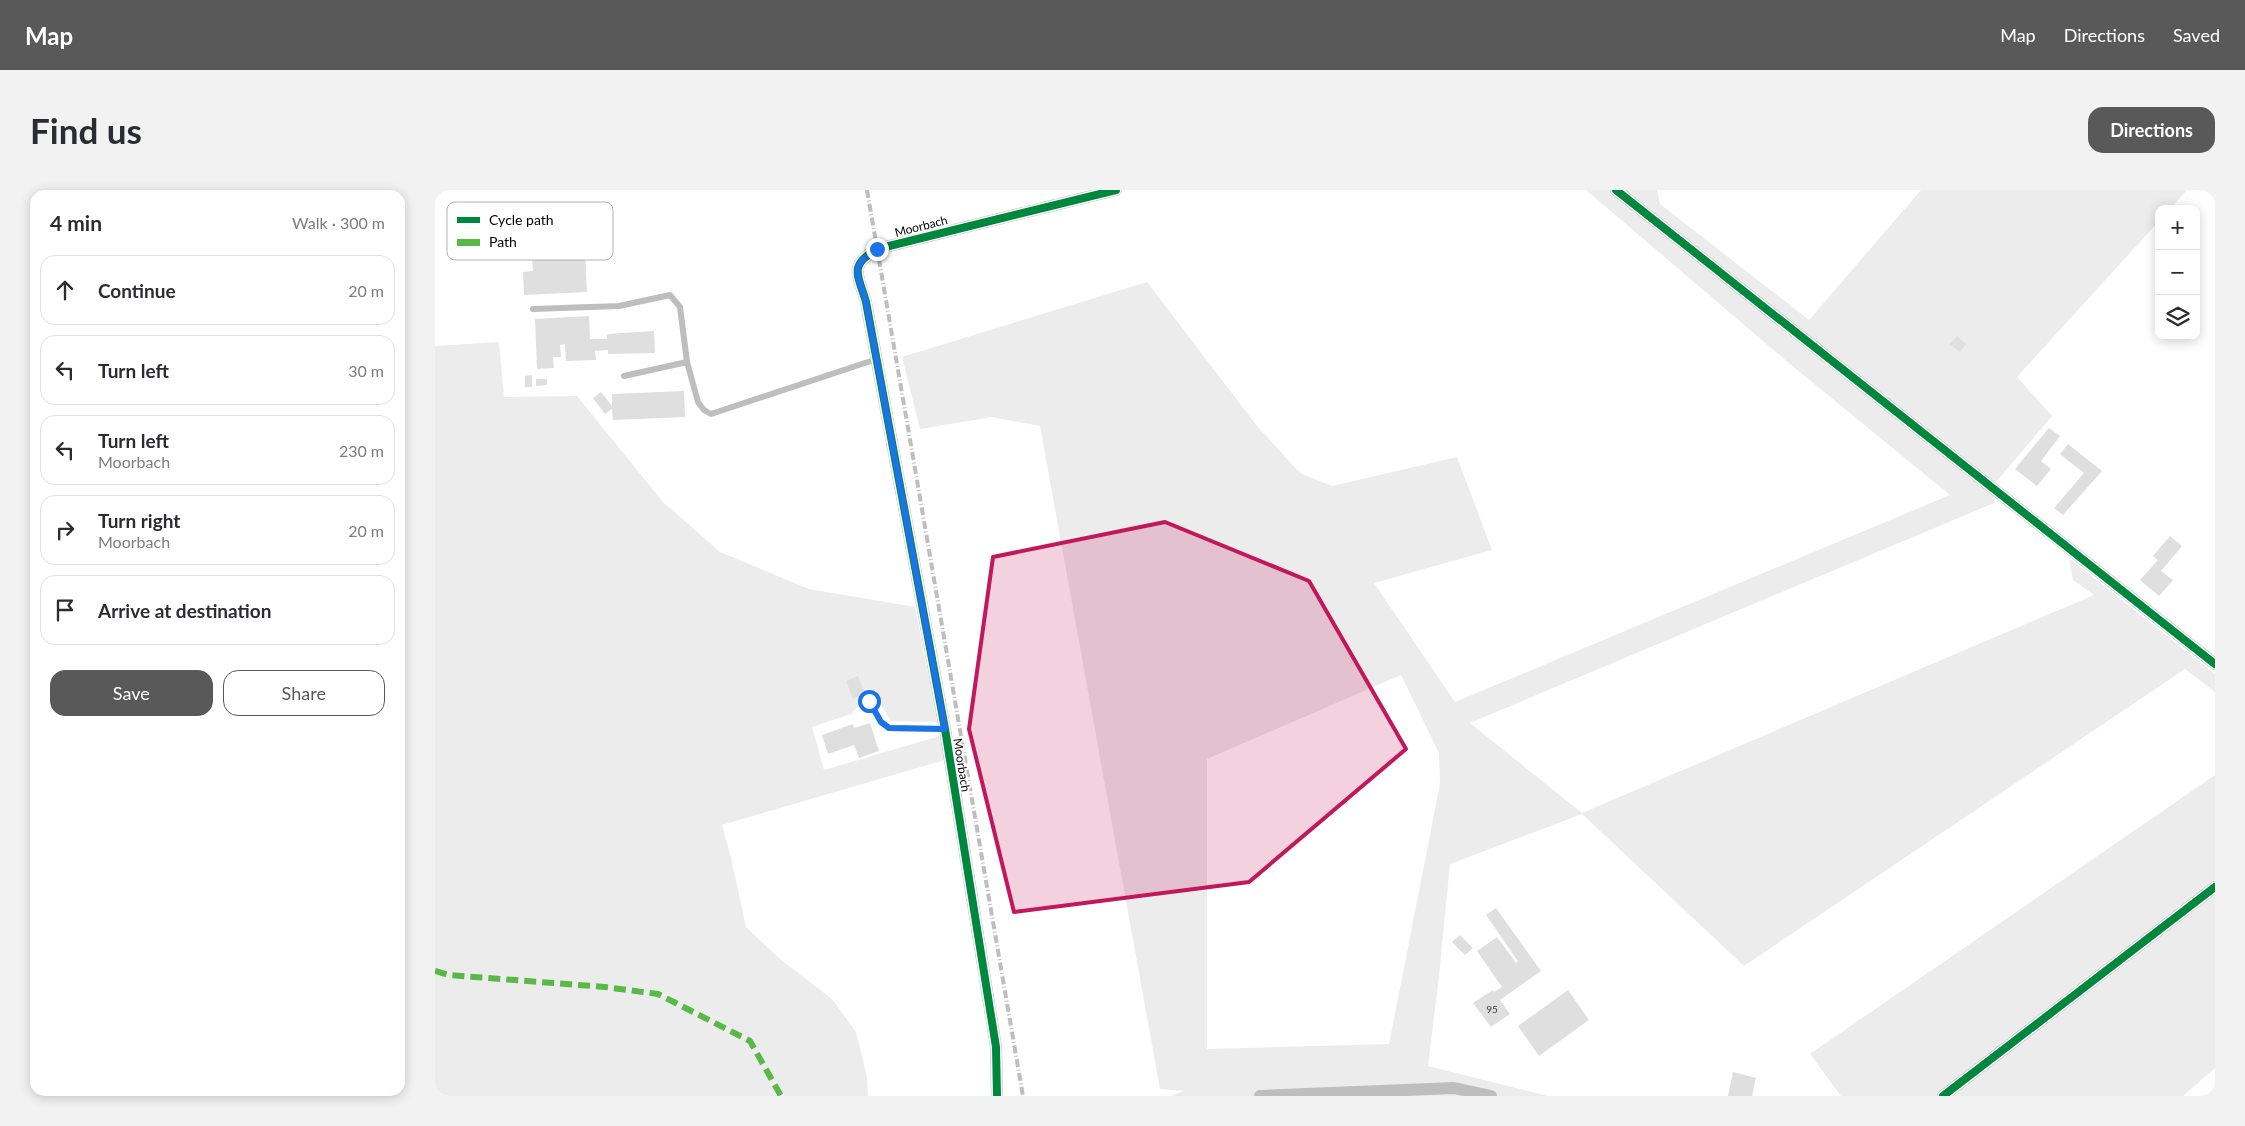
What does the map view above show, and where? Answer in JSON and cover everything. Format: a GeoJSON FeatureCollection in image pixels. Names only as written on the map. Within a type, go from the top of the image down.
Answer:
{"type":"FeatureCollection","features":[{"type":"Feature","properties":{"kind":"street","name":"Moorbach"},"geometry":{"type":"LineString","coordinates":[[997,1096],[996,1047],[945,729],[877,359],[866,302],[858,274],[858,263],[877,249],[1116,190]]}},
{"type":"Feature","properties":{"kind":"street"},"geometry":{"type":"LineString","coordinates":[[1616,190],[2215,664]]}},
{"type":"Feature","properties":{"kind":"street"},"geometry":{"type":"LineString","coordinates":[[1943,1096],[2215,887]]}},
{"type":"Feature","properties":{"kind":"street"},"geometry":{"type":"LineString","coordinates":[[1261,1096],[1454,1088],[1491,1096]]}},
{"type":"Feature","properties":{"kind":"lane"},"geometry":{"type":"LineString","coordinates":[[533,309],[619,306],[670,295],[680,308],[687,362],[698,402],[704,410],[711,414],[877,359]]}},
{"type":"Feature","properties":{"kind":"lane"},"geometry":{"type":"LineString","coordinates":[[624,376],[687,362]]}},
{"type":"Feature","properties":{"kind":"lane"},"geometry":{"type":"LineString","coordinates":[[869,701],[881,722],[889,728],[945,729]]}},
{"type":"Feature","properties":{"kind":"highlighted area"},"geometry":{"type":"Polygon","coordinates":[[[1165,522],[1309,581],[1406,749],[1249,882],[1014,912],[969,729],[993,557],[1165,522]]]}},
{"type":"Feature","properties":{"kind":"shaded area"},"geometry":{"type":"Polygon","coordinates":[[[1586,190],[1657,190],[1660,204],[1809,320],[1921,190],[2187,190],[2174,205],[2155,205],[2155,225],[2017,377],[2052,416],[1996,482],[1994,503],[1470,723],[1582,813],[2094,595],[2073,580],[2069,558],[2215,674],[2215,692],[2185,669],[1744,966],[1582,814],[1450,864],[1428,1066],[1548,1096],[1171,1096],[1184,1091],[1160,1089],[1040,426],[992,417],[920,429],[902,357],[1147,282],[1257,426],[1300,473],[1332,486],[1457,457],[1492,550],[1374,583],[1455,702],[1950,495],[1790,364],[1586,190]],[[1401,675],[1207,759],[1207,1049],[1389,1044],[1440,784],[1439,753],[1401,675]]]}},
{"type":"Feature","properties":{"kind":"shaded area"},"geometry":{"type":"Polygon","coordinates":[[[499,342],[504,397],[577,396],[663,502],[720,552],[809,589],[915,607],[938,722],[891,721],[872,690],[851,714],[812,727],[824,770],[940,736],[945,760],[722,825],[746,927],[781,960],[832,999],[856,1032],[867,1077],[868,1096],[435,1096],[435,346],[499,342]]]}},
{"type":"Feature","properties":{"kind":"shaded area"},"geometry":{"type":"Polygon","coordinates":[[[2215,775],[2215,1068],[2183,1096],[1841,1096],[1810,1054],[2215,775]]]}},
{"type":"Feature","properties":{"kind":"building"},"geometry":{"type":"Polygon","coordinates":[[[532,260],[585,260],[587,292],[524,295],[523,272],[533,271],[532,260]]]}},
{"type":"Feature","properties":{"kind":"building"},"geometry":{"type":"Polygon","coordinates":[[[589,316],[590,339],[607,339],[607,334],[654,331],[655,353],[608,354],[608,350],[595,351],[596,360],[566,361],[565,344],[560,345],[561,357],[553,357],[554,368],[537,369],[535,319],[589,316]]]}},
{"type":"Feature","properties":{"kind":"building"},"geometry":{"type":"Polygon","coordinates":[[[1957,336],[1966,344],[1960,352],[1950,344],[1957,336]]]}},
{"type":"Feature","properties":{"kind":"building"},"geometry":{"type":"Polygon","coordinates":[[[532,375],[532,387],[525,387],[525,376],[532,375]]]}},
{"type":"Feature","properties":{"kind":"building"},"geometry":{"type":"Polygon","coordinates":[[[536,379],[547,379],[547,385],[536,386],[536,379]]]}},
{"type":"Feature","properties":{"kind":"building"},"geometry":{"type":"Polygon","coordinates":[[[684,391],[685,417],[613,420],[612,409],[605,414],[593,398],[601,392],[612,406],[612,394],[684,391]]]}},
{"type":"Feature","properties":{"kind":"building"},"geometry":{"type":"Polygon","coordinates":[[[2049,428],[2060,436],[2041,461],[2051,469],[2037,486],[2015,469],[2049,428]]]}},
{"type":"Feature","properties":{"kind":"building"},"geometry":{"type":"Polygon","coordinates":[[[2068,444],[2102,471],[2063,515],[2054,508],[2084,473],[2060,454],[2068,444]]]}},
{"type":"Feature","properties":{"kind":"building"},"geometry":{"type":"Polygon","coordinates":[[[2170,536],[2182,546],[2161,571],[2173,580],[2159,596],[2140,580],[2158,560],[2153,556],[2170,536]]]}},
{"type":"Feature","properties":{"kind":"building"},"geometry":{"type":"Polygon","coordinates":[[[858,676],[865,694],[853,699],[846,681],[858,676]]]}},
{"type":"Feature","properties":{"kind":"building"},"geometry":{"type":"Polygon","coordinates":[[[870,723],[879,751],[859,758],[854,745],[828,754],[822,735],[853,724],[854,728],[870,723]]]}},
{"type":"Feature","properties":{"kind":"building"},"geometry":{"type":"Polygon","coordinates":[[[1496,908],[1541,971],[1500,1000],[1510,1014],[1491,1027],[1473,1003],[1493,990],[1494,992],[1502,987],[1477,951],[1497,937],[1516,963],[1518,961],[1486,915],[1496,908]]]}},
{"type":"Feature","properties":{"kind":"building"},"geometry":{"type":"Polygon","coordinates":[[[1460,935],[1473,948],[1465,955],[1452,942],[1460,935]]]}},
{"type":"Feature","properties":{"kind":"building"},"geometry":{"type":"Polygon","coordinates":[[[1568,990],[1589,1020],[1539,1056],[1518,1026],[1568,990]]]}},
{"type":"Feature","properties":{"kind":"building"},"geometry":{"type":"Polygon","coordinates":[[[1733,1072],[1756,1078],[1752,1096],[1728,1096],[1733,1072]]]}},
{"type":"Feature","properties":{"kind":"railway"},"geometry":{"type":"LineString","coordinates":[[867,190],[1023,1096]]}},
{"type":"Feature","properties":{"kind":"marked path"},"geometry":{"type":"LineString","coordinates":[[435,971],[449,975],[605,987],[658,994],[750,1041],[781,1096]]}},
{"type":"Feature","properties":{"kind":"cycle path"},"geometry":{"type":"LineString","coordinates":[[997,1096],[996,1047],[945,729],[866,302],[858,271],[862,261],[877,249],[1116,190]]}},
{"type":"Feature","properties":{"kind":"cycle path"},"geometry":{"type":"LineString","coordinates":[[1616,190],[2215,664]]}},
{"type":"Feature","properties":{"kind":"cycle path"},"geometry":{"type":"LineString","coordinates":[[1943,1096],[2215,887]]}},
{"type":"Feature","properties":{"kind":"route"},"geometry":{"type":"LineString","coordinates":[[869,701],[881,722],[889,728],[945,729],[866,302],[858,274],[858,263],[877,249]]}}]}
